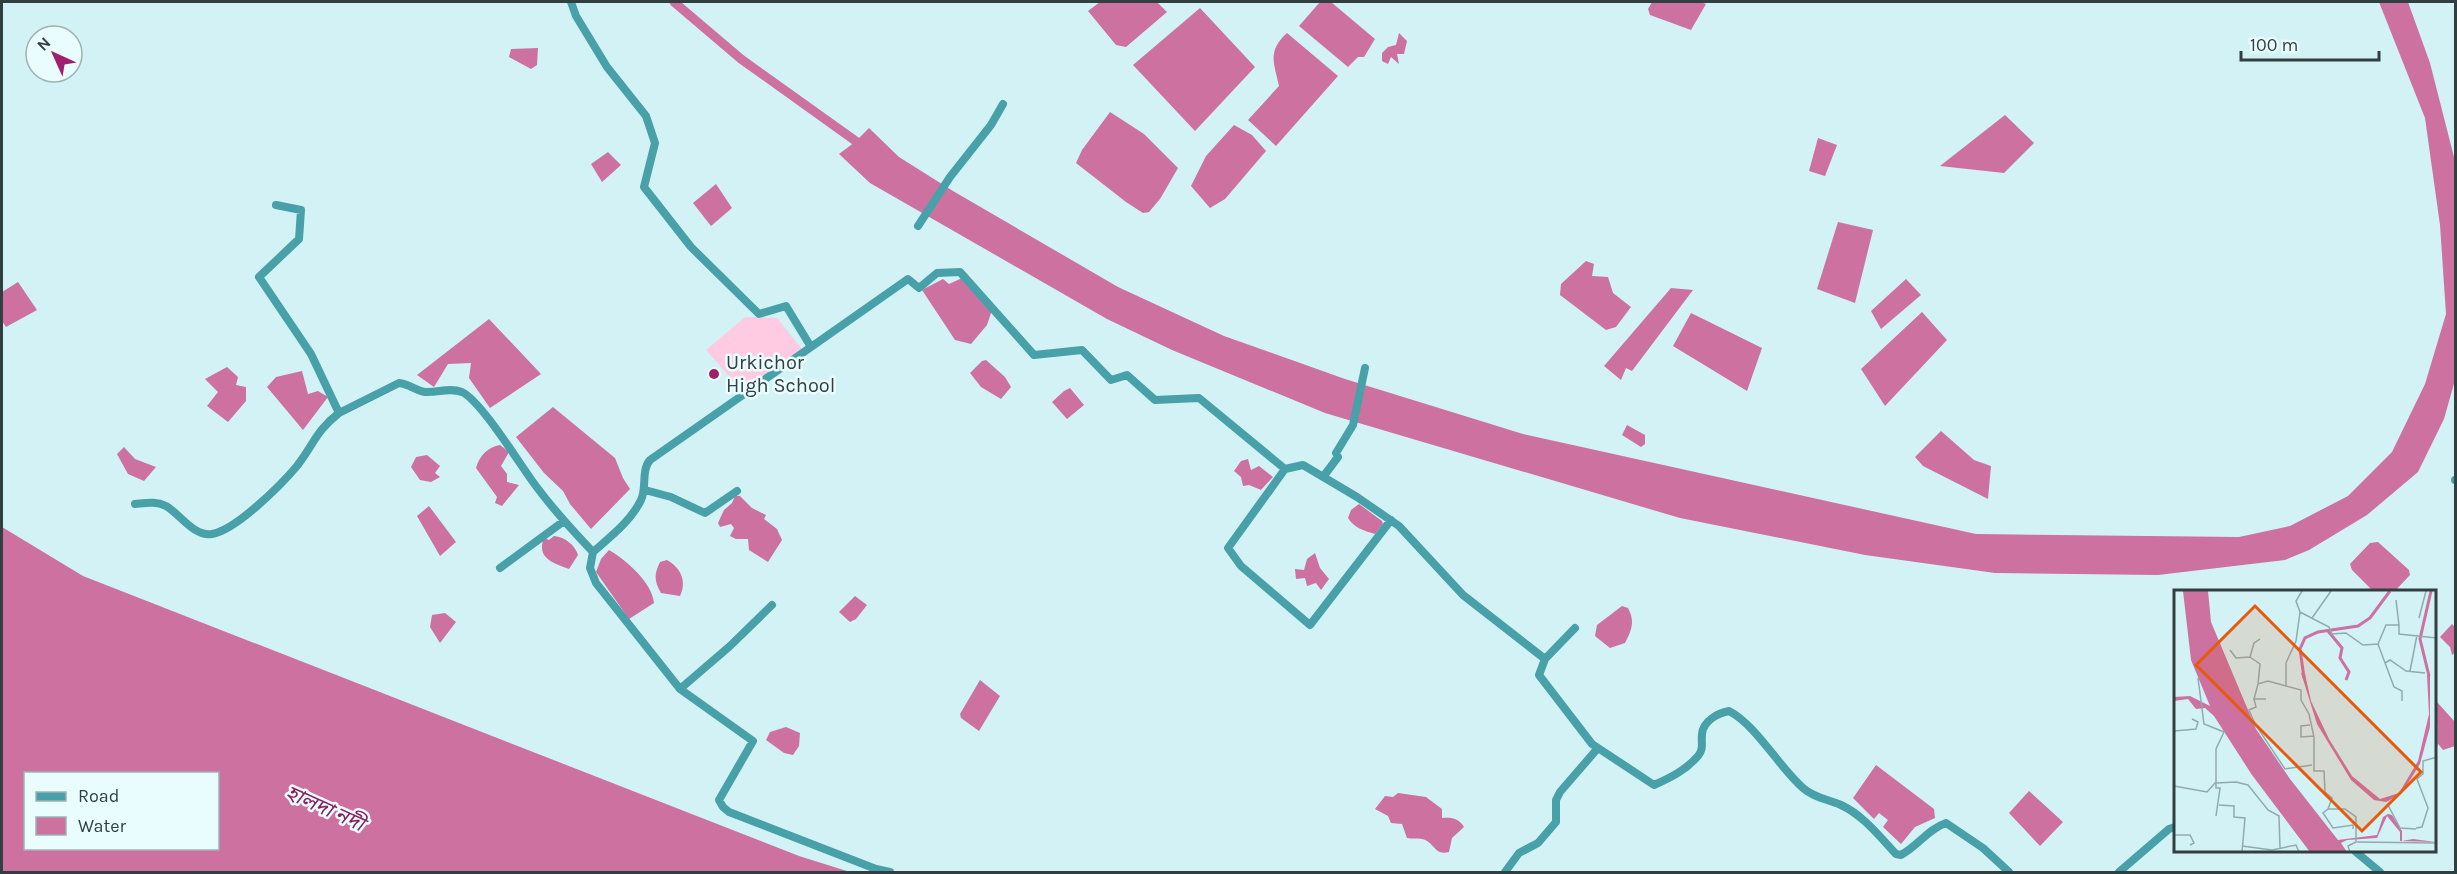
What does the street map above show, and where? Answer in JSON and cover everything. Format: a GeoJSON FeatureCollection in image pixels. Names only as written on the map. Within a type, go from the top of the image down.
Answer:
{"type":"FeatureCollection","features":[{"type":"Feature","properties":{"kind":"street"},"geometry":{"type":"LineString","coordinates":[[571,2],[576,15],[608,67],[645,116],[655,142],[644,187],[692,247],[759,314],[786,306],[811,347]]}},
{"type":"Feature","properties":{"kind":"street"},"geometry":{"type":"LineString","coordinates":[[918,226],[950,177],[991,125],[1002,104]]}},
{"type":"Feature","properties":{"kind":"street"},"geometry":{"type":"LineString","coordinates":[[276,205],[301,210],[299,239],[259,278],[310,354],[339,413]]}},
{"type":"Feature","properties":{"kind":"street"},"geometry":{"type":"LineString","coordinates":[[890,873],[723,807],[719,800],[753,741],[680,689],[596,583],[590,568],[593,552],[629,518],[645,490],[645,466],[650,460],[908,279],[919,288],[937,273],[960,272],[1034,355],[1082,351],[1111,380],[1127,375],[1155,400],[1199,398],[1285,469]]}},
{"type":"Feature","properties":{"kind":"street"},"geometry":{"type":"LineString","coordinates":[[1323,477],[1338,457],[1336,453],[1353,426],[1365,368]]}},
{"type":"Feature","properties":{"kind":"street"},"geometry":{"type":"LineString","coordinates":[[135,504],[152,502],[166,506],[188,525],[204,533],[212,534],[238,523],[297,465],[316,435],[339,413],[399,383],[426,392],[446,389],[461,392],[474,402],[516,455],[532,481],[593,552]]}},
{"type":"Feature","properties":{"kind":"street"},"geometry":{"type":"LineString","coordinates":[[1391,520],[1310,625],[1241,566],[1228,548],[1285,469],[1303,465],[1391,520],[1399,526],[1464,595],[1545,659]]}},
{"type":"Feature","properties":{"kind":"street"},"geometry":{"type":"LineString","coordinates":[[645,490],[671,497],[705,513],[736,491]]}},
{"type":"Feature","properties":{"kind":"street"},"geometry":{"type":"LineString","coordinates":[[500,568],[564,521]]}},
{"type":"Feature","properties":{"kind":"street"},"geometry":{"type":"LineString","coordinates":[[680,689],[730,646],[772,604]]}},
{"type":"Feature","properties":{"kind":"street"},"geometry":{"type":"LineString","coordinates":[[1575,628],[1545,659],[1539,675],[1592,744],[1654,785],[1677,774],[1698,756],[1703,744],[1702,733],[1705,725],[1721,712],[1729,711],[1745,724],[1802,788],[1819,798],[1850,810],[1896,854],[1901,855],[1907,852],[1933,829],[1946,823],[1983,848],[2008,873]]}},
{"type":"Feature","properties":{"kind":"street"},"geometry":{"type":"LineString","coordinates":[[1505,873],[1519,853],[1538,843],[1556,822],[1556,800],[1560,792],[1598,747]]}},
{"type":"Feature","properties":{"kind":"street"},"geometry":{"type":"LineString","coordinates":[[2120,873],[2169,829],[2174,827]]}},
{"type":"Feature","properties":{"kind":"street"},"geometry":{"type":"LineString","coordinates":[[2357,853],[2380,873]]}},
{"type":"Feature","properties":{"kind":"shaded area"},"geometry":{"type":"Polygon","coordinates":[[[745,317],[777,318],[802,349],[742,391],[706,350],[745,317]]]}},
{"type":"Feature","properties":{"kind":"water"},"geometry":{"type":"Polygon","coordinates":[[[1100,2],[1157,2],[1167,12],[1126,47],[1116,45],[1088,11],[1100,2]]]}},
{"type":"Feature","properties":{"kind":"water"},"geometry":{"type":"Polygon","coordinates":[[[1320,2],[1331,2],[1375,39],[1364,57],[1358,57],[1348,67],[1299,26],[1320,2]]]}},
{"type":"Feature","properties":{"kind":"water"},"geometry":{"type":"Polygon","coordinates":[[[1652,2],[1706,4],[1691,30],[1650,15],[1648,9],[1652,2]]]}},
{"type":"Feature","properties":{"kind":"water"},"geometry":{"type":"Polygon","coordinates":[[[2379,2],[2408,2],[2430,63],[2455,161],[2455,380],[2444,419],[2418,472],[2367,515],[2309,550],[2285,560],[2158,575],[1995,573],[1865,555],[1680,518],[1325,413],[1172,350],[1107,319],[870,183],[839,154],[869,128],[899,157],[1118,287],[1224,336],[1345,379],[1523,434],[1976,534],[2239,537],[2290,526],[2348,496],[2392,452],[2425,384],[2446,314],[2440,225],[2425,118],[2379,2]]]}},
{"type":"Feature","properties":{"kind":"water"},"geometry":{"type":"Polygon","coordinates":[[[1200,8],[1255,67],[1195,131],[1133,65],[1200,8]]]}},
{"type":"Feature","properties":{"kind":"water"},"geometry":{"type":"Polygon","coordinates":[[[1287,33],[1338,76],[1276,146],[1248,120],[1279,86],[1274,52],[1287,33]]]}},
{"type":"Feature","properties":{"kind":"water"},"geometry":{"type":"Polygon","coordinates":[[[1399,33],[1407,41],[1404,54],[1397,54],[1399,64],[1391,57],[1388,64],[1382,61],[1382,53],[1388,47],[1396,45],[1399,33]]]}},
{"type":"Feature","properties":{"kind":"water"},"geometry":{"type":"Polygon","coordinates":[[[538,48],[537,65],[531,69],[509,57],[511,49],[538,48]]]}},
{"type":"Feature","properties":{"kind":"water"},"geometry":{"type":"Polygon","coordinates":[[[1110,112],[1144,134],[1178,168],[1160,199],[1149,212],[1143,213],[1126,202],[1076,163],[1082,150],[1110,112]]]}},
{"type":"Feature","properties":{"kind":"water"},"geometry":{"type":"Polygon","coordinates":[[[2005,115],[2034,143],[2004,173],[1940,166],[2005,115]]]}},
{"type":"Feature","properties":{"kind":"water"},"geometry":{"type":"Polygon","coordinates":[[[1234,125],[1252,135],[1266,151],[1225,199],[1210,208],[1191,186],[1206,156],[1234,125]]]}},
{"type":"Feature","properties":{"kind":"water"},"geometry":{"type":"Polygon","coordinates":[[[1818,138],[1837,145],[1825,176],[1809,171],[1818,138]]]}},
{"type":"Feature","properties":{"kind":"water"},"geometry":{"type":"Polygon","coordinates":[[[608,152],[621,165],[602,182],[591,164],[608,152]]]}},
{"type":"Feature","properties":{"kind":"water"},"geometry":{"type":"Polygon","coordinates":[[[716,184],[732,208],[711,226],[693,203],[716,184]]]}},
{"type":"Feature","properties":{"kind":"water"},"geometry":{"type":"Polygon","coordinates":[[[1838,222],[1873,230],[1855,303],[1817,289],[1838,222]]]}},
{"type":"Feature","properties":{"kind":"water"},"geometry":{"type":"Polygon","coordinates":[[[1586,261],[1594,264],[1592,276],[1608,277],[1613,293],[1631,307],[1616,327],[1606,330],[1560,295],[1561,284],[1586,261]]]}},
{"type":"Feature","properties":{"kind":"water"},"geometry":{"type":"Polygon","coordinates":[[[962,278],[992,310],[987,325],[971,344],[955,340],[922,290],[943,279],[949,284],[962,278]]]}},
{"type":"Feature","properties":{"kind":"water"},"geometry":{"type":"Polygon","coordinates":[[[1906,279],[1921,295],[1881,329],[1871,311],[1906,279]]]}},
{"type":"Feature","properties":{"kind":"water"},"geometry":{"type":"Polygon","coordinates":[[[18,282],[37,310],[6,327],[2,321],[2,292],[18,282]]]}},
{"type":"Feature","properties":{"kind":"water"},"geometry":{"type":"Polygon","coordinates":[[[1671,288],[1693,290],[1632,371],[1626,368],[1621,380],[1604,366],[1671,288]]]}},
{"type":"Feature","properties":{"kind":"water"},"geometry":{"type":"Polygon","coordinates":[[[1922,312],[1947,340],[1885,406],[1861,369],[1922,312]]]}},
{"type":"Feature","properties":{"kind":"water"},"geometry":{"type":"Polygon","coordinates":[[[1691,313],[1762,348],[1747,391],[1673,346],[1691,313]]]}},
{"type":"Feature","properties":{"kind":"water"},"geometry":{"type":"Polygon","coordinates":[[[489,319],[541,374],[490,408],[469,378],[471,363],[448,364],[434,387],[417,375],[489,319]]]}},
{"type":"Feature","properties":{"kind":"water"},"geometry":{"type":"Polygon","coordinates":[[[986,360],[1005,377],[1011,387],[1001,399],[981,387],[970,373],[986,360]]]}},
{"type":"Feature","properties":{"kind":"water"},"geometry":{"type":"Polygon","coordinates":[[[227,367],[238,377],[236,385],[246,387],[246,401],[228,422],[207,406],[218,392],[205,379],[227,367]]]}},
{"type":"Feature","properties":{"kind":"water"},"geometry":{"type":"Polygon","coordinates":[[[302,371],[308,394],[318,391],[328,397],[303,430],[267,387],[276,377],[302,371]]]}},
{"type":"Feature","properties":{"kind":"water"},"geometry":{"type":"Polygon","coordinates":[[[1070,388],[1084,405],[1067,419],[1052,402],[1070,388]]]}},
{"type":"Feature","properties":{"kind":"water"},"geometry":{"type":"Polygon","coordinates":[[[553,407],[615,458],[630,489],[591,529],[570,504],[563,491],[544,473],[516,437],[553,407]]]}},
{"type":"Feature","properties":{"kind":"water"},"geometry":{"type":"Polygon","coordinates":[[[1627,425],[1645,435],[1645,444],[1641,447],[1622,435],[1627,425]]]}},
{"type":"Feature","properties":{"kind":"water"},"geometry":{"type":"Polygon","coordinates":[[[1941,431],[1974,460],[1991,466],[1988,499],[1923,466],[1915,457],[1941,431]]]}},
{"type":"Feature","properties":{"kind":"water"},"geometry":{"type":"Polygon","coordinates":[[[500,445],[509,452],[501,466],[507,474],[507,482],[519,485],[502,506],[495,503],[497,497],[476,468],[485,453],[500,445]]]}},
{"type":"Feature","properties":{"kind":"water"},"geometry":{"type":"Polygon","coordinates":[[[124,447],[135,459],[156,467],[144,481],[128,474],[117,454],[124,447]]]}},
{"type":"Feature","properties":{"kind":"water"},"geometry":{"type":"Polygon","coordinates":[[[427,455],[440,466],[435,473],[440,477],[431,482],[420,480],[411,467],[416,457],[427,455]]]}},
{"type":"Feature","properties":{"kind":"water"},"geometry":{"type":"Polygon","coordinates":[[[1248,459],[1251,470],[1259,466],[1273,477],[1261,490],[1249,485],[1243,486],[1241,477],[1234,471],[1241,461],[1248,459]]]}},
{"type":"Feature","properties":{"kind":"water"},"geometry":{"type":"Polygon","coordinates":[[[735,496],[740,496],[752,508],[766,515],[764,519],[777,529],[782,540],[768,562],[749,550],[748,539],[736,539],[730,536],[734,528],[731,524],[720,527],[718,523],[724,510],[732,503],[735,496]]]}},
{"type":"Feature","properties":{"kind":"water"},"geometry":{"type":"Polygon","coordinates":[[[1359,504],[1382,521],[1383,524],[1375,534],[1357,527],[1348,518],[1351,510],[1359,504]]]}},
{"type":"Feature","properties":{"kind":"water"},"geometry":{"type":"Polygon","coordinates":[[[429,506],[456,542],[440,556],[417,516],[429,506]]]}},
{"type":"Feature","properties":{"kind":"water","name":"হালদা নদী"},"geometry":{"type":"Polygon","coordinates":[[[2,527],[83,576],[799,856],[850,872],[2,872],[2,527]]]}},
{"type":"Feature","properties":{"kind":"water"},"geometry":{"type":"Polygon","coordinates":[[[554,536],[566,540],[577,551],[578,555],[569,569],[552,562],[544,555],[542,545],[544,538],[549,540],[554,536]]]}},
{"type":"Feature","properties":{"kind":"water"},"geometry":{"type":"Polygon","coordinates":[[[2378,542],[2409,570],[2410,575],[2396,590],[2372,590],[2352,570],[2350,564],[2370,543],[2378,542]]]}},
{"type":"Feature","properties":{"kind":"water"},"geometry":{"type":"Polygon","coordinates":[[[609,550],[637,572],[649,587],[652,595],[654,603],[629,619],[596,572],[601,559],[609,550]]]}},
{"type":"Feature","properties":{"kind":"water"},"geometry":{"type":"Polygon","coordinates":[[[1315,553],[1320,568],[1329,579],[1321,590],[1316,583],[1307,586],[1305,578],[1296,579],[1295,569],[1304,570],[1307,559],[1315,553]]]}},
{"type":"Feature","properties":{"kind":"water"},"geometry":{"type":"Polygon","coordinates":[[[667,560],[676,567],[683,580],[680,596],[661,593],[657,585],[658,566],[660,562],[667,560]]]}},
{"type":"Feature","properties":{"kind":"water"},"geometry":{"type":"Polygon","coordinates":[[[855,596],[867,605],[856,619],[850,622],[839,612],[855,596]]]}},
{"type":"Feature","properties":{"kind":"water"},"geometry":{"type":"Polygon","coordinates":[[[1622,606],[1628,608],[1630,613],[1631,630],[1625,643],[1610,648],[1595,636],[1597,625],[1622,606]]]}},
{"type":"Feature","properties":{"kind":"water"},"geometry":{"type":"Polygon","coordinates":[[[445,613],[456,622],[440,643],[430,627],[432,615],[445,613]]]}},
{"type":"Feature","properties":{"kind":"water"},"geometry":{"type":"Polygon","coordinates":[[[2452,624],[2455,627],[2456,652],[2452,655],[2450,647],[2440,637],[2452,624]]]}},
{"type":"Feature","properties":{"kind":"water"},"geometry":{"type":"Polygon","coordinates":[[[980,680],[1000,696],[979,731],[961,718],[960,714],[980,680]]]}},
{"type":"Feature","properties":{"kind":"water"},"geometry":{"type":"Polygon","coordinates":[[[2437,702],[2455,722],[2455,746],[2443,750],[2436,741],[2437,702]]]}},
{"type":"Feature","properties":{"kind":"water"},"geometry":{"type":"Polygon","coordinates":[[[786,727],[800,733],[799,746],[793,755],[784,753],[766,740],[770,732],[786,727]]]}},
{"type":"Feature","properties":{"kind":"water"},"geometry":{"type":"Polygon","coordinates":[[[1876,765],[1934,809],[1935,818],[1915,827],[1901,844],[1883,827],[1888,820],[1879,813],[1874,819],[1853,798],[1876,765]]]}},
{"type":"Feature","properties":{"kind":"water"},"geometry":{"type":"Polygon","coordinates":[[[2029,791],[2063,822],[2040,846],[2009,813],[2029,791]]]}},
{"type":"Feature","properties":{"kind":"water"},"geometry":{"type":"Polygon","coordinates":[[[1398,793],[1426,797],[1442,809],[1442,818],[1454,819],[1462,824],[1464,827],[1452,838],[1449,852],[1440,852],[1422,839],[1407,838],[1402,824],[1391,823],[1388,816],[1375,809],[1385,796],[1393,797],[1398,793]]]}},
{"type":"Feature","properties":{"kind":"waterway"},"geometry":{"type":"LineString","coordinates":[[674,2],[741,59],[864,147]]}},
{"type":"Feature","properties":{"kind":"place","name":"Urkichor High School"},"geometry":{"type":"Point","coordinates":[714,374]}}]}
